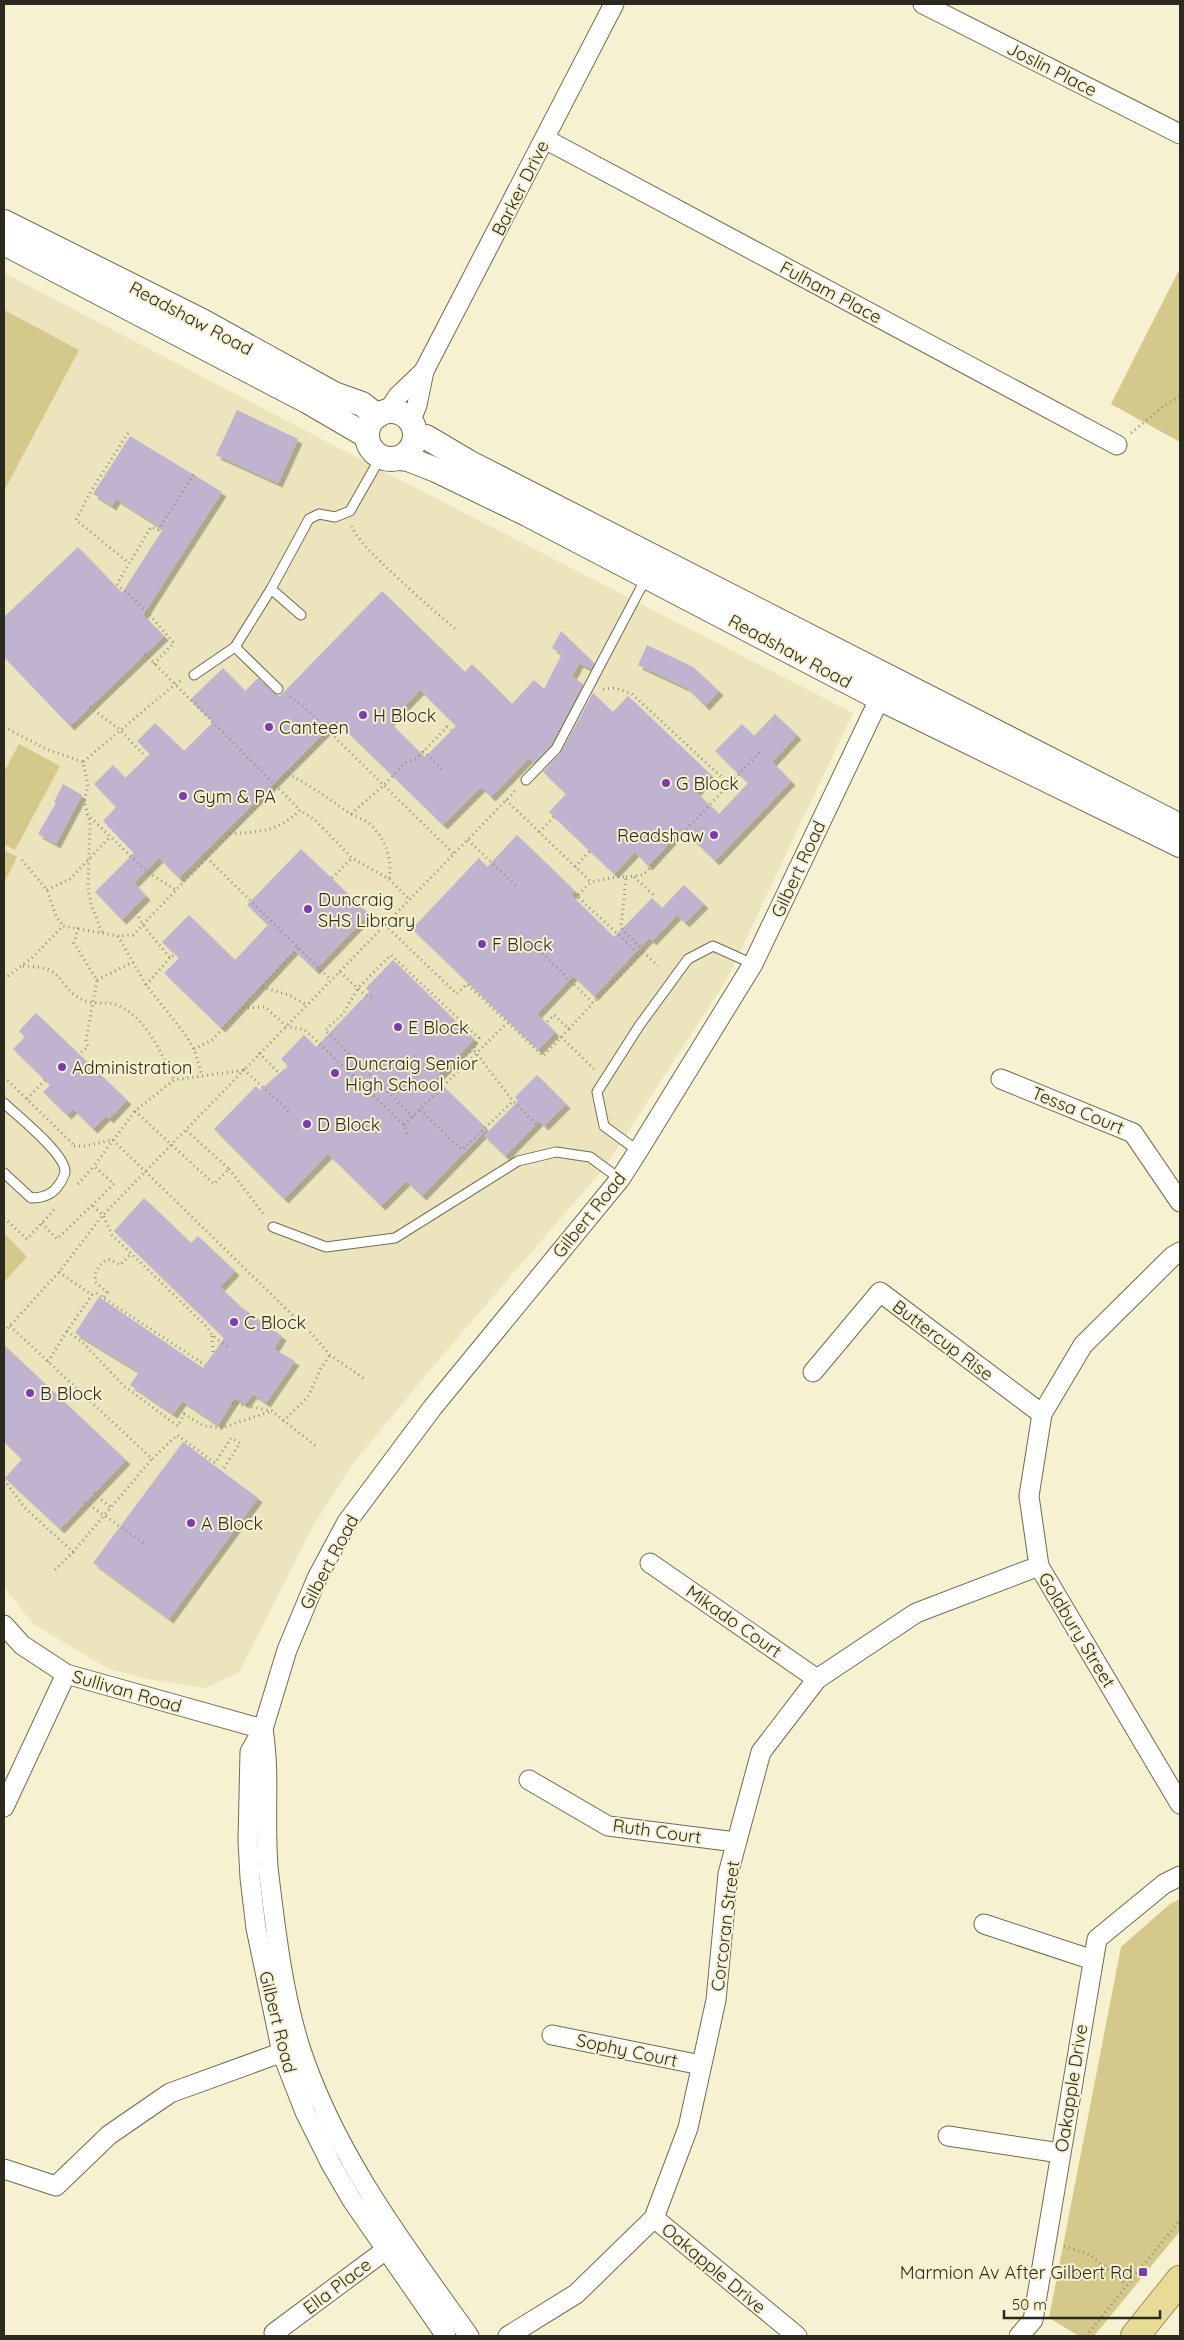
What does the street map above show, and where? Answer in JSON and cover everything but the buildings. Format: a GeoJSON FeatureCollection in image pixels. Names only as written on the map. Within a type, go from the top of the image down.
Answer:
{"type":"FeatureCollection","features":[{"type":"Feature","properties":{"kind":"highway"},"geometry":{"type":"LineString","coordinates":[[1135,2336],[1180,2280]]}},
{"type":"Feature","properties":{"kind":"street","name":"Barker Drive"},"geometry":{"type":"LineString","coordinates":[[413,430],[424,371],[614,4]]}},
{"type":"Feature","properties":{"kind":"street","name":"Joslin Place"},"geometry":{"type":"LineString","coordinates":[[923,4],[1180,134]]}},
{"type":"Feature","properties":{"kind":"street","name":"Fulham Place"},"geometry":{"type":"LineString","coordinates":[[545,139],[1116,445]]}},
{"type":"Feature","properties":{"kind":"street","name":"Readshaw Road"},"geometry":{"type":"LineString","coordinates":[[4,222],[202,321],[334,394],[362,404],[377,421]]}},
{"type":"Feature","properties":{"kind":"street","name":"Readshaw Road"},"geometry":{"type":"LineString","coordinates":[[4,243],[307,401],[377,421]]}},
{"type":"Feature","properties":{"kind":"street","name":"Barker Drive"},"geometry":{"type":"LineString","coordinates":[[377,421],[398,396],[424,371]]}},
{"type":"Feature","properties":{"kind":"street"},"geometry":{"type":"LineString","coordinates":[[404,415],[413,430],[409,453],[392,458],[372,450],[377,421],[404,415]]}},
{"type":"Feature","properties":{"kind":"street","name":"Readshaw Road"},"geometry":{"type":"LineString","coordinates":[[413,430],[651,567],[1180,845]]}},
{"type":"Feature","properties":{"kind":"street","name":"Readshaw Road"},"geometry":{"type":"LineString","coordinates":[[392,458],[408,459],[436,470],[651,567]]}},
{"type":"Feature","properties":{"kind":"street","name":"Readshaw Road"},"geometry":{"type":"LineString","coordinates":[[884,688],[1180,826]]}},
{"type":"Feature","properties":{"kind":"street","name":"Gilbert Road"},"geometry":{"type":"LineString","coordinates":[[469,2336],[393,2245],[352,2200],[331,2164],[305,2112],[282,2053],[256,1928],[248,1841],[250,1752],[264,1729],[287,1650],[316,1578],[347,1522],[433,1407],[620,1179],[752,964],[884,688]]}},
{"type":"Feature","properties":{"kind":"street","name":"Tessa Court"},"geometry":{"type":"LineString","coordinates":[[1001,1079],[1133,1132],[1180,1202]]}},
{"type":"Feature","properties":{"kind":"street","name":"Goldbury Street"},"geometry":{"type":"LineString","coordinates":[[1180,1252],[1173,1256],[1084,1345],[1042,1414],[1029,1496],[1039,1566],[1180,1804]]}},
{"type":"Feature","properties":{"kind":"street","name":"Buttercup Rise"},"geometry":{"type":"LineString","coordinates":[[813,1372],[880,1292],[1042,1414]]}},
{"type":"Feature","properties":{"kind":"street","name":"Mikado Court"},"geometry":{"type":"LineString","coordinates":[[650,1563],[817,1679]]}},
{"type":"Feature","properties":{"kind":"street","name":"Corcoran Street"},"geometry":{"type":"LineString","coordinates":[[508,2336],[576,2294],[654,2218],[688,2128],[716,2000],[728,1874],[761,1752],[817,1679],[916,1613],[1039,1566]]}},
{"type":"Feature","properties":{"kind":"street","name":"Sullivan Road"},"geometry":{"type":"LineString","coordinates":[[4,1626],[22,1645],[66,1674],[264,1729]]}},
{"type":"Feature","properties":{"kind":"street"},"geometry":{"type":"LineString","coordinates":[[4,1807],[66,1674]]}},
{"type":"Feature","properties":{"kind":"street","name":"Gilbert Road"},"geometry":{"type":"LineString","coordinates":[[264,1729],[268,1758],[268,1866],[285,1980],[300,2046],[335,2132],[393,2245],[446,2336]]}},
{"type":"Feature","properties":{"kind":"street","name":"Ruth Court"},"geometry":{"type":"LineString","coordinates":[[529,1780],[608,1826],[736,1842]]}},
{"type":"Feature","properties":{"kind":"street","name":"Oakapple Drive"},"geometry":{"type":"LineString","coordinates":[[1019,2336],[1033,2320],[1097,1939],[1164,1884],[1180,1876]]}},
{"type":"Feature","properties":{"kind":"street"},"geometry":{"type":"LineString","coordinates":[[984,1924],[1093,1960]]}},
{"type":"Feature","properties":{"kind":"street","name":"Sophy Court"},"geometry":{"type":"LineString","coordinates":[[552,2035],[702,2065]]}},
{"type":"Feature","properties":{"kind":"street"},"geometry":{"type":"LineString","coordinates":[[4,2170],[56,2186],[108,2135],[170,2093],[300,2046]]}},
{"type":"Feature","properties":{"kind":"street"},"geometry":{"type":"LineString","coordinates":[[948,2136],[1060,2153]]}},
{"type":"Feature","properties":{"kind":"street","name":"Oakapple Drive"},"geometry":{"type":"LineString","coordinates":[[654,2218],[797,2336]]}},
{"type":"Feature","properties":{"kind":"street","name":"Ella Place"},"geometry":{"type":"LineString","coordinates":[[274,2333],[393,2245]]}},
{"type":"Feature","properties":{"kind":"lane"},"geometry":{"type":"LineString","coordinates":[[194,675],[235,647],[271,589],[309,519],[320,514],[335,517],[350,511],[375,468],[392,458]]}},
{"type":"Feature","properties":{"kind":"lane"},"geometry":{"type":"LineString","coordinates":[[526,780],[556,749],[651,567]]}},
{"type":"Feature","properties":{"kind":"lane"},"geometry":{"type":"LineString","coordinates":[[271,589],[301,615]]}},
{"type":"Feature","properties":{"kind":"lane"},"geometry":{"type":"LineString","coordinates":[[235,647],[278,689]]}},
{"type":"Feature","properties":{"kind":"lane"},"geometry":{"type":"LineString","coordinates":[[638,1151],[604,1126],[597,1092],[665,988],[688,959],[713,946],[752,964]]}},
{"type":"Feature","properties":{"kind":"lane"},"geometry":{"type":"LineString","coordinates":[[4,1102],[59,1155],[65,1171],[54,1193],[40,1198],[31,1198],[4,1174]]}},
{"type":"Feature","properties":{"kind":"lane"},"geometry":{"type":"LineString","coordinates":[[274,1227],[326,1247],[395,1238],[518,1161],[556,1152],[590,1157],[620,1179]]}},
{"type":"Feature","properties":{"kind":"path"},"geometry":{"type":"LineString","coordinates":[[1116,445],[1165,405],[1180,396]]}},
{"type":"Feature","properties":{"kind":"path"},"geometry":{"type":"LineString","coordinates":[[128,433],[91,491],[76,520],[129,563]]}},
{"type":"Feature","properties":{"kind":"path"},"geometry":{"type":"LineString","coordinates":[[154,664],[174,643],[148,613],[117,584],[151,527],[158,530],[194,474]]}},
{"type":"Feature","properties":{"kind":"path"},"geometry":{"type":"LineString","coordinates":[[350,511],[353,530],[366,547],[455,629]]}},
{"type":"Feature","properties":{"kind":"path"},"geometry":{"type":"LineString","coordinates":[[145,654],[300,810],[315,820],[352,858],[390,879],[410,900]]}},
{"type":"Feature","properties":{"kind":"path"},"geometry":{"type":"LineString","coordinates":[[83,762],[174,684],[194,675]]}},
{"type":"Feature","properties":{"kind":"path"},"geometry":{"type":"LineString","coordinates":[[587,690],[615,688],[632,694],[728,784]]}},
{"type":"Feature","properties":{"kind":"path"},"geometry":{"type":"LineString","coordinates":[[278,689],[305,708],[454,854]]}},
{"type":"Feature","properties":{"kind":"path"},"geometry":{"type":"LineString","coordinates":[[90,707],[120,730],[146,757]]}},
{"type":"Feature","properties":{"kind":"path"},"geometry":{"type":"LineString","coordinates":[[22,860],[47,890],[56,916],[63,926],[118,936],[133,935],[337,722]]}},
{"type":"Feature","properties":{"kind":"path"},"geometry":{"type":"LineString","coordinates":[[351,814],[405,764],[416,759],[447,726],[451,730]]}},
{"type":"Feature","properties":{"kind":"path"},"geometry":{"type":"LineString","coordinates":[[4,727],[46,749],[83,762]]}},
{"type":"Feature","properties":{"kind":"path"},"geometry":{"type":"LineString","coordinates":[[423,751],[444,771]]}},
{"type":"Feature","properties":{"kind":"path"},"geometry":{"type":"LineString","coordinates":[[658,966],[641,954],[577,896],[591,882],[616,877],[644,875],[760,752]]}},
{"type":"Feature","properties":{"kind":"path"},"geometry":{"type":"LineString","coordinates":[[83,762],[88,786],[84,801],[90,823],[88,887],[91,905],[102,932]]}},
{"type":"Feature","properties":{"kind":"path"},"geometry":{"type":"LineString","coordinates":[[288,774],[312,786],[351,814],[368,822],[379,834],[392,865],[390,879]]}},
{"type":"Feature","properties":{"kind":"path"},"geometry":{"type":"LineString","coordinates":[[4,1332],[59,1272],[103,1215],[526,780]]}},
{"type":"Feature","properties":{"kind":"path"},"geometry":{"type":"LineString","coordinates":[[506,800],[591,882]]}},
{"type":"Feature","properties":{"kind":"path"},"geometry":{"type":"LineString","coordinates":[[229,834],[270,830],[286,823],[300,810]]}},
{"type":"Feature","properties":{"kind":"path"},"geometry":{"type":"LineString","coordinates":[[87,814],[146,871],[176,890]]}},
{"type":"Feature","properties":{"kind":"path"},"geometry":{"type":"LineString","coordinates":[[539,832],[554,817]]}},
{"type":"Feature","properties":{"kind":"path"},"geometry":{"type":"LineString","coordinates":[[47,890],[70,879],[111,836]]}},
{"type":"Feature","properties":{"kind":"path"},"geometry":{"type":"LineString","coordinates":[[468,840],[516,886]]}},
{"type":"Feature","properties":{"kind":"path"},"geometry":{"type":"LineString","coordinates":[[575,867],[590,851]]}},
{"type":"Feature","properties":{"kind":"path"},"geometry":{"type":"LineString","coordinates":[[203,854],[331,980]]}},
{"type":"Feature","properties":{"kind":"path"},"geometry":{"type":"LineString","coordinates":[[332,878],[352,858]]}},
{"type":"Feature","properties":{"kind":"path"},"geometry":{"type":"LineString","coordinates":[[634,876],[654,896]]}},
{"type":"Feature","properties":{"kind":"path"},"geometry":{"type":"LineString","coordinates":[[386,925],[457,994],[466,984],[542,1056],[644,950],[622,928],[626,877]]}},
{"type":"Feature","properties":{"kind":"path"},"geometry":{"type":"LineString","coordinates":[[134,908],[143,925],[170,958]]}},
{"type":"Feature","properties":{"kind":"path"},"geometry":{"type":"LineString","coordinates":[[4,979],[22,966],[63,926]]}},
{"type":"Feature","properties":{"kind":"path"},"geometry":{"type":"LineString","coordinates":[[78,928],[74,943],[97,980],[86,1040],[88,1047],[79,1054]]}},
{"type":"Feature","properties":{"kind":"path"},"geometry":{"type":"LineString","coordinates":[[118,936],[146,986],[185,1034],[194,1049],[202,1075]]}},
{"type":"Feature","properties":{"kind":"path"},"geometry":{"type":"LineString","coordinates":[[535,946],[593,1004]]}},
{"type":"Feature","properties":{"kind":"path"},"geometry":{"type":"LineString","coordinates":[[194,1049],[212,1040],[299,947]]}},
{"type":"Feature","properties":{"kind":"path"},"geometry":{"type":"LineString","coordinates":[[146,986],[175,954]]}},
{"type":"Feature","properties":{"kind":"path"},"geometry":{"type":"LineString","coordinates":[[413,1117],[325,1030],[343,1014],[358,988],[391,955],[479,1038],[472,1049],[444,1076],[433,1066]]}},
{"type":"Feature","properties":{"kind":"path"},"geometry":{"type":"LineString","coordinates":[[97,980],[134,962]]}},
{"type":"Feature","properties":{"kind":"path"},"geometry":{"type":"LineString","coordinates":[[22,966],[42,966],[58,973],[72,992],[82,1000],[92,1003],[117,1005],[145,1028],[166,1062],[174,1080]]}},
{"type":"Feature","properties":{"kind":"path"},"geometry":{"type":"LineString","coordinates":[[340,972],[365,995],[375,998]]}},
{"type":"Feature","properties":{"kind":"path"},"geometry":{"type":"LineString","coordinates":[[262,987],[289,995],[308,1004]]}},
{"type":"Feature","properties":{"kind":"path"},"geometry":{"type":"LineString","coordinates":[[243,1008],[265,1007],[286,1026],[305,1030],[404,1125],[407,1134]]}},
{"type":"Feature","properties":{"kind":"path"},"geometry":{"type":"LineString","coordinates":[[546,1023],[554,1015],[568,1029]]}},
{"type":"Feature","properties":{"kind":"path"},"geometry":{"type":"LineString","coordinates":[[404,1125],[507,1023]]}},
{"type":"Feature","properties":{"kind":"path"},"geometry":{"type":"LineString","coordinates":[[561,1037],[594,1069]]}},
{"type":"Feature","properties":{"kind":"path"},"geometry":{"type":"LineString","coordinates":[[472,1049],[513,1101],[539,1127]]}},
{"type":"Feature","properties":{"kind":"path"},"geometry":{"type":"LineString","coordinates":[[259,1053],[280,1074]]}},
{"type":"Feature","properties":{"kind":"path"},"geometry":{"type":"LineString","coordinates":[[348,1071],[357,1062]]}},
{"type":"Feature","properties":{"kind":"path"},"geometry":{"type":"LineString","coordinates":[[42,1223],[57,1239],[114,1184],[94,1166],[135,1111],[174,1080],[244,1070],[290,1112]]}},
{"type":"Feature","properties":{"kind":"path"},"geometry":{"type":"LineString","coordinates":[[4,1078],[75,1146]]}},
{"type":"Feature","properties":{"kind":"path"},"geometry":{"type":"LineString","coordinates":[[27,1099],[45,1080]]}},
{"type":"Feature","properties":{"kind":"path"},"geometry":{"type":"LineString","coordinates":[[420,1110],[462,1150],[513,1101]]}},
{"type":"Feature","properties":{"kind":"path"},"geometry":{"type":"LineString","coordinates":[[135,1111],[214,1184],[229,1169]]}},
{"type":"Feature","properties":{"kind":"path"},"geometry":{"type":"LineString","coordinates":[[186,1130],[229,1169],[274,1227]]}},
{"type":"Feature","properties":{"kind":"path"},"geometry":{"type":"LineString","coordinates":[[59,1155],[69,1146],[85,1146],[113,1140]]}},
{"type":"Feature","properties":{"kind":"path"},"geometry":{"type":"LineString","coordinates":[[113,1140],[272,1294],[330,1355],[366,1380]]}},
{"type":"Feature","properties":{"kind":"path"},"geometry":{"type":"LineString","coordinates":[[93,1206],[103,1215],[112,1235],[206,1326],[212,1335],[229,1348]]}},
{"type":"Feature","properties":{"kind":"path"},"geometry":{"type":"LineString","coordinates":[[104,1297],[107,1292],[95,1282],[95,1274],[99,1265],[108,1259],[120,1265],[131,1254]]}},
{"type":"Feature","properties":{"kind":"path"},"geometry":{"type":"LineString","coordinates":[[59,1272],[92,1296]]}},
{"type":"Feature","properties":{"kind":"path"},"geometry":{"type":"LineString","coordinates":[[48,1362],[67,1331],[96,1293],[205,1365]]}},
{"type":"Feature","properties":{"kind":"path"},"geometry":{"type":"LineString","coordinates":[[10,1326],[152,1459]]}},
{"type":"Feature","properties":{"kind":"path"},"geometry":{"type":"LineString","coordinates":[[67,1331],[82,1342],[124,1386],[178,1426],[184,1414],[204,1426],[221,1428],[272,1411]]}},
{"type":"Feature","properties":{"kind":"path"},"geometry":{"type":"LineString","coordinates":[[212,1335],[213,1353]]}},
{"type":"Feature","properties":{"kind":"path"},"geometry":{"type":"LineString","coordinates":[[283,1421],[308,1397],[321,1368],[330,1355]]}},
{"type":"Feature","properties":{"kind":"path"},"geometry":{"type":"LineString","coordinates":[[232,1403],[272,1411],[318,1448]]}},
{"type":"Feature","properties":{"kind":"path"},"geometry":{"type":"LineString","coordinates":[[55,1570],[73,1552],[152,1459],[177,1435],[214,1462],[231,1438],[240,1443],[222,1471]]}},
{"type":"Feature","properties":{"kind":"path"},"geometry":{"type":"LineString","coordinates":[[4,1480],[25,1508],[73,1552]]}},
{"type":"Feature","properties":{"kind":"path"},"geometry":{"type":"LineString","coordinates":[[94,1493],[111,1508]]}},
{"type":"Feature","properties":{"kind":"path"},"geometry":{"type":"LineString","coordinates":[[85,1502],[144,1544]]}},
{"type":"Feature","properties":{"kind":"path"},"geometry":{"type":"LineString","coordinates":[[1086,2336],[1180,2220]]}},
{"type":"Feature","properties":{"kind":"path"},"geometry":{"type":"LineString","coordinates":[[1046,2244],[1063,2246],[1090,2255],[1127,2285]]}},
{"type":"Feature","properties":{"kind":"shaded area"},"geometry":{"type":"Polygon","coordinates":[[[1180,268],[1180,442],[1111,404],[1180,268]]]}},
{"type":"Feature","properties":{"kind":"shaded area","name":"Duncraig Senior High School"},"geometry":{"type":"Polygon","coordinates":[[[4,273],[375,467],[853,713],[727,979],[605,1167],[441,1357],[353,1463],[312,1528],[239,1672],[206,1688],[157,1681],[109,1669],[33,1624],[4,1587],[4,1282],[27,1257],[4,1233],[4,273]]]}},
{"type":"Feature","properties":{"kind":"shaded area"},"geometry":{"type":"Polygon","coordinates":[[[4,310],[79,350],[4,491],[4,310]]]}},
{"type":"Feature","properties":{"kind":"shaded area"},"geometry":{"type":"Polygon","coordinates":[[[19,744],[60,766],[15,850],[4,844],[4,772],[19,744]]]}},
{"type":"Feature","properties":{"kind":"shaded area"},"geometry":{"type":"Polygon","coordinates":[[[4,850],[17,857],[4,883],[4,850]]]}},
{"type":"Feature","properties":{"kind":"shaded area"},"geometry":{"type":"Polygon","coordinates":[[[4,1233],[27,1257],[4,1282],[4,1233]]]}},
{"type":"Feature","properties":{"kind":"shaded area"},"geometry":{"type":"Polygon","coordinates":[[[1180,1899],[1180,2231],[1094,2336],[1079,2336],[1049,2318],[1121,1947],[1170,1904],[1180,1899]]]}},
{"type":"Feature","properties":{"kind":"place","name":"H Block"},"geometry":{"type":"Point","coordinates":[363,715]}},
{"type":"Feature","properties":{"kind":"place","name":"Canteen"},"geometry":{"type":"Point","coordinates":[269,727]}},
{"type":"Feature","properties":{"kind":"place","name":"G Block"},"geometry":{"type":"Point","coordinates":[666,783]}},
{"type":"Feature","properties":{"kind":"place","name":"Gym & PA"},"geometry":{"type":"Point","coordinates":[183,796]}},
{"type":"Feature","properties":{"kind":"place","name":"Readshaw"},"geometry":{"type":"Point","coordinates":[714,835]}},
{"type":"Feature","properties":{"kind":"place","name":"Duncraig SHS Library"},"geometry":{"type":"Point","coordinates":[308,909]}},
{"type":"Feature","properties":{"kind":"place","name":"F Block"},"geometry":{"type":"Point","coordinates":[482,944]}},
{"type":"Feature","properties":{"kind":"place","name":"E Block"},"geometry":{"type":"Point","coordinates":[398,1027]}},
{"type":"Feature","properties":{"kind":"place","name":"Administration"},"geometry":{"type":"Point","coordinates":[62,1067]}},
{"type":"Feature","properties":{"kind":"place","name":"Duncraig Senior High School"},"geometry":{"type":"Point","coordinates":[335,1073]}},
{"type":"Feature","properties":{"kind":"place","name":"D Block"},"geometry":{"type":"Point","coordinates":[307,1124]}},
{"type":"Feature","properties":{"kind":"place","name":"C Block"},"geometry":{"type":"Point","coordinates":[234,1322]}},
{"type":"Feature","properties":{"kind":"place","name":"B Block"},"geometry":{"type":"Point","coordinates":[30,1393]}},
{"type":"Feature","properties":{"kind":"place","name":"A Block"},"geometry":{"type":"Point","coordinates":[191,1523]}},
{"type":"Feature","properties":{"kind":"place","name":"Marmion Av After Gilbert Rd"},"geometry":{"type":"Point","coordinates":[1143,2272]}}]}
